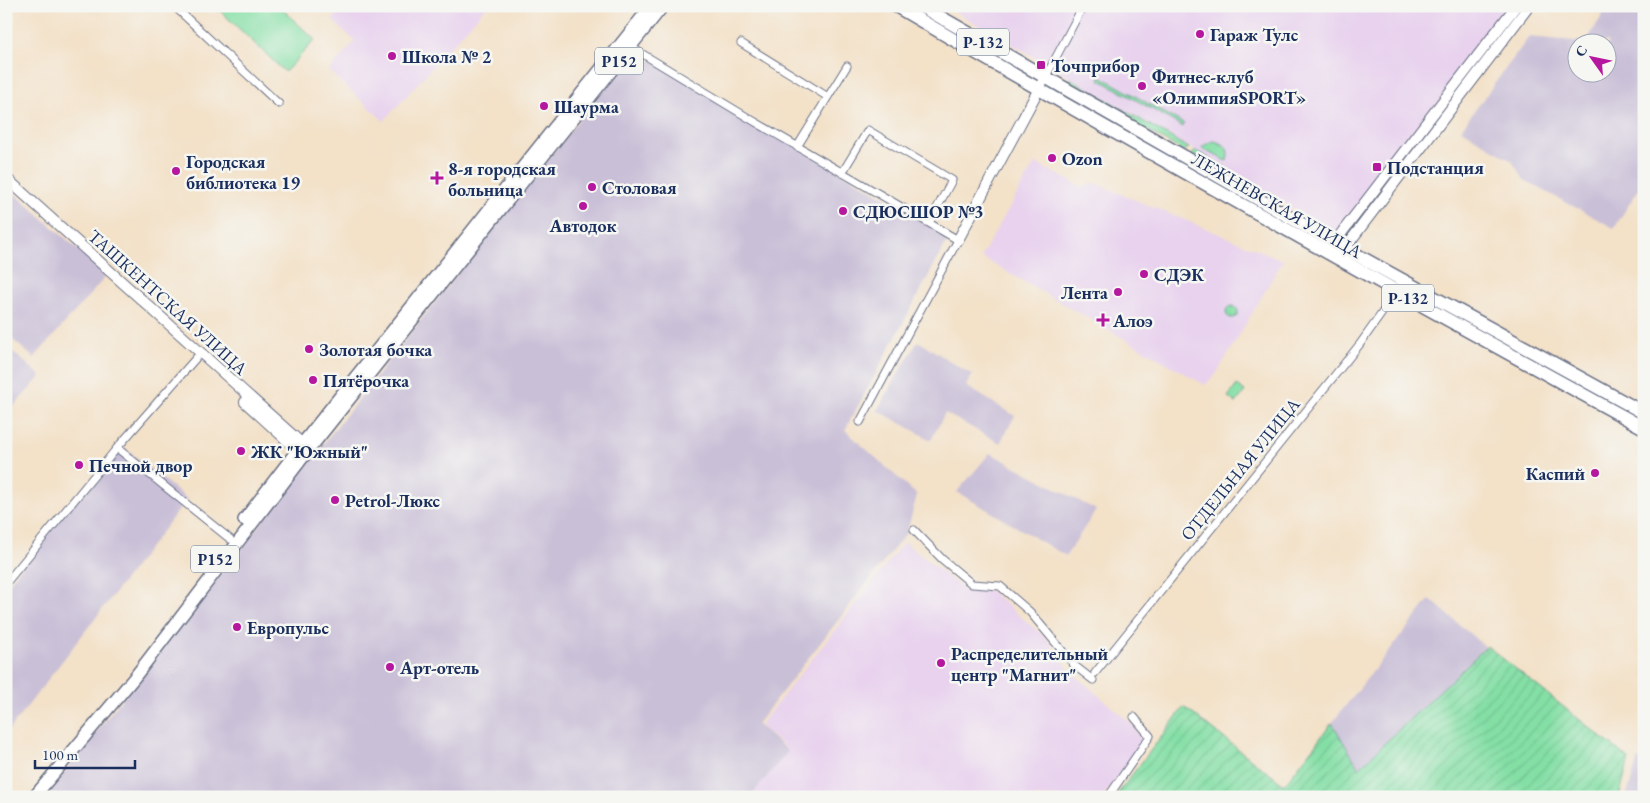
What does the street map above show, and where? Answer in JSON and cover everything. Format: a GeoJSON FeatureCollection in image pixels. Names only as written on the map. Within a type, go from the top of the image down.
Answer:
{"type":"FeatureCollection","features":[{"type":"Feature","properties":{"kind":"highway","name":"ЛЕЖНЕВСКАЯ УЛИЦА"},"geometry":{"type":"LineString","coordinates":[[896,6],[1038,90],[1330,255],[1400,286],[1644,413]]}},
{"type":"Feature","properties":{"kind":"highway","name":"ЛЕЖНЕВСКАЯ УЛИЦА"},"geometry":{"type":"LineString","coordinates":[[920,6],[1340,246],[1400,286],[1644,428]]}},
{"type":"Feature","properties":{"kind":"main road","name":"Р152"},"geometry":{"type":"LineString","coordinates":[[34,797],[134,678],[303,450],[651,6]]}},
{"type":"Feature","properties":{"kind":"main road","name":"Р152"},"geometry":{"type":"LineString","coordinates":[[27,797],[129,674],[230,539],[663,6]]}},
{"type":"Feature","properties":{"kind":"main road"},"geometry":{"type":"LineString","coordinates":[[1340,246],[1516,6]]}},
{"type":"Feature","properties":{"kind":"main road"},"geometry":{"type":"LineString","coordinates":[[1330,255],[1340,246],[1529,6]]}},
{"type":"Feature","properties":{"kind":"main road"},"geometry":{"type":"LineString","coordinates":[[958,240],[1045,78]]}},
{"type":"Feature","properties":{"kind":"main road","name":"ТАШКЕНТСКАЯ УЛИЦА"},"geometry":{"type":"LineString","coordinates":[[6,178],[87,255],[303,450]]}},
{"type":"Feature","properties":{"kind":"main road","name":"ТАШКЕНТСКАЯ УЛИЦА"},"geometry":{"type":"LineString","coordinates":[[6,187],[87,255]]}},
{"type":"Feature","properties":{"kind":"street"},"geometry":{"type":"LineString","coordinates":[[174,6],[279,104]]}},
{"type":"Feature","properties":{"kind":"street"},"geometry":{"type":"LineString","coordinates":[[1045,78],[1082,8]]}},
{"type":"Feature","properties":{"kind":"street"},"geometry":{"type":"LineString","coordinates":[[741,43],[828,97]]}},
{"type":"Feature","properties":{"kind":"street"},"geometry":{"type":"LineString","coordinates":[[631,47],[958,240],[860,422]]}},
{"type":"Feature","properties":{"kind":"street"},"geometry":{"type":"LineString","coordinates":[[797,146],[847,66]]}},
{"type":"Feature","properties":{"kind":"street"},"geometry":{"type":"LineString","coordinates":[[842,173],[868,130],[952,180],[928,223]]}},
{"type":"Feature","properties":{"kind":"street","name":"ОТДЕЛЬНАЯ УЛИЦА"},"geometry":{"type":"LineString","coordinates":[[914,530],[942,559],[972,584],[1000,586],[1030,612],[1075,666],[1094,677],[1360,344],[1400,286]]}},
{"type":"Feature","properties":{"kind":"street"},"geometry":{"type":"LineString","coordinates":[[6,583],[117,448],[198,355]]}},
{"type":"Feature","properties":{"kind":"street"},"geometry":{"type":"LineString","coordinates":[[117,448],[230,539]]}},
{"type":"Feature","properties":{"kind":"street"},"geometry":{"type":"LineString","coordinates":[[1108,797],[1150,736],[1134,717]]}},
{"type":"Feature","properties":{"kind":"shaded area","name":"Школа № 2"},"geometry":{"type":"Polygon","coordinates":[[[345,6],[487,6],[384,121],[329,71],[355,41],[332,20],[345,6]]]}},
{"type":"Feature","properties":{"kind":"shaded area"},"geometry":{"type":"Polygon","coordinates":[[[945,6],[1516,6],[1337,234],[945,6]]]}},
{"type":"Feature","properties":{"kind":"shaded area"},"geometry":{"type":"Polygon","coordinates":[[[1608,6],[1644,6],[1644,181],[1614,228],[1524,180],[1512,161],[1461,129],[1529,37],[1568,40],[1568,82],[1618,82],[1618,32],[1592,32],[1608,6]]]}},
{"type":"Feature","properties":{"kind":"shaded area"},"geometry":{"type":"Polygon","coordinates":[[[634,50],[950,236],[845,430],[917,495],[907,532],[757,724],[788,751],[750,797],[44,797],[55,784],[634,50]]]}},
{"type":"Feature","properties":{"kind":"shaded area"},"geometry":{"type":"Polygon","coordinates":[[[1035,163],[1082,187],[1094,183],[1283,260],[1217,373],[1205,385],[981,257],[1035,163]]]}},
{"type":"Feature","properties":{"kind":"shaded area"},"geometry":{"type":"Polygon","coordinates":[[[14,193],[107,275],[34,358],[6,334],[6,201],[14,193]]]}},
{"type":"Feature","properties":{"kind":"shaded area"},"geometry":{"type":"Polygon","coordinates":[[[918,341],[972,375],[966,386],[1015,416],[1000,443],[945,413],[931,440],[877,410],[918,341]]]}},
{"type":"Feature","properties":{"kind":"shaded area"},"geometry":{"type":"Polygon","coordinates":[[[6,346],[41,376],[6,415],[6,346]]]}},
{"type":"Feature","properties":{"kind":"shaded area"},"geometry":{"type":"Polygon","coordinates":[[[121,445],[187,499],[6,734],[6,587],[46,535],[121,445]]]}},
{"type":"Feature","properties":{"kind":"shaded area"},"geometry":{"type":"Polygon","coordinates":[[[990,453],[1096,510],[1066,556],[957,492],[990,453]]]}},
{"type":"Feature","properties":{"kind":"shaded area","name":"Распределительный центр \"Магнит\""},"geometry":{"type":"Polygon","coordinates":[[[904,542],[967,592],[987,588],[1048,640],[1070,671],[1132,724],[1143,742],[1102,797],[750,797],[788,750],[760,725],[904,542]]]}},
{"type":"Feature","properties":{"kind":"shaded area"},"geometry":{"type":"Polygon","coordinates":[[[1430,599],[1485,647],[1359,769],[1332,723],[1430,599]]]}},
{"type":"Feature","properties":{"kind":"shaded area"},"geometry":{"type":"Polygon","coordinates":[[[1638,759],[1644,763],[1644,797],[1626,797],[1638,759]]]}},
{"type":"Feature","properties":{"kind":"green space"},"geometry":{"type":"Polygon","coordinates":[[[215,6],[279,6],[315,40],[285,72],[215,6]]]}},
{"type":"Feature","properties":{"kind":"green space"},"geometry":{"type":"Polygon","coordinates":[[[1100,76],[1184,124],[1183,127],[1099,79],[1100,76]]]}},
{"type":"Feature","properties":{"kind":"green space"},"geometry":{"type":"Polygon","coordinates":[[[1070,79],[1189,148],[1183,151],[1067,84],[1070,79]]]}},
{"type":"Feature","properties":{"kind":"green space"},"geometry":{"type":"Polygon","coordinates":[[[1213,141],[1221,143],[1226,147],[1228,153],[1227,161],[1202,149],[1203,146],[1213,141]]]}},
{"type":"Feature","properties":{"kind":"green space"},"geometry":{"type":"Polygon","coordinates":[[[1196,151],[1227,168],[1227,174],[1191,155],[1196,151]]]}},
{"type":"Feature","properties":{"kind":"green space"},"geometry":{"type":"Polygon","coordinates":[[[1232,306],[1238,312],[1232,318],[1226,312],[1232,306]]]}},
{"type":"Feature","properties":{"kind":"green space"},"geometry":{"type":"Polygon","coordinates":[[[1237,385],[1245,391],[1236,403],[1228,397],[1237,385]]]}},
{"type":"Feature","properties":{"kind":"green space"},"geometry":{"type":"Polygon","coordinates":[[[1487,646],[1629,759],[1619,797],[1115,797],[1184,707],[1284,785],[1332,723],[1359,768],[1487,646]]]}},
{"type":"Feature","properties":{"kind":"place","name":"Гараж Тулс"},"geometry":{"type":"Point","coordinates":[1200,34]}},
{"type":"Feature","properties":{"kind":"place","name":"Школа № 2"},"geometry":{"type":"Point","coordinates":[392,56]}},
{"type":"Feature","properties":{"kind":"place","name":"Точприбор"},"geometry":{"type":"Point","coordinates":[1041,65]}},
{"type":"Feature","properties":{"kind":"place","name":"Фитнес-клуб «ОлимпияSPORT»"},"geometry":{"type":"Point","coordinates":[1142,86]}},
{"type":"Feature","properties":{"kind":"place","name":"Шаурма"},"geometry":{"type":"Point","coordinates":[544,106]}},
{"type":"Feature","properties":{"kind":"place","name":"Ozon"},"geometry":{"type":"Point","coordinates":[1052,158]}},
{"type":"Feature","properties":{"kind":"place","name":"Подстанция"},"geometry":{"type":"Point","coordinates":[1377,167]}},
{"type":"Feature","properties":{"kind":"place","name":"Городская библиотека 19"},"geometry":{"type":"Point","coordinates":[176,171]}},
{"type":"Feature","properties":{"kind":"place","name":"8-я городская больница"},"geometry":{"type":"Point","coordinates":[437,178]}},
{"type":"Feature","properties":{"kind":"place","name":"Столовая"},"geometry":{"type":"Point","coordinates":[592,187]}},
{"type":"Feature","properties":{"kind":"place","name":"Автодок"},"geometry":{"type":"Point","coordinates":[583,206]}},
{"type":"Feature","properties":{"kind":"place","name":"СДЮСШОР №3"},"geometry":{"type":"Point","coordinates":[843,211]}},
{"type":"Feature","properties":{"kind":"place","name":"СДЭК"},"geometry":{"type":"Point","coordinates":[1144,274]}},
{"type":"Feature","properties":{"kind":"place","name":"Лента"},"geometry":{"type":"Point","coordinates":[1118,292]}},
{"type":"Feature","properties":{"kind":"place","name":"Алоэ"},"geometry":{"type":"Point","coordinates":[1103,320]}},
{"type":"Feature","properties":{"kind":"place","name":"Золотая бочка"},"geometry":{"type":"Point","coordinates":[309,349]}},
{"type":"Feature","properties":{"kind":"place","name":"Пятёрочка"},"geometry":{"type":"Point","coordinates":[313,380]}},
{"type":"Feature","properties":{"kind":"place","name":"ЖК \"Южный\""},"geometry":{"type":"Point","coordinates":[241,451]}},
{"type":"Feature","properties":{"kind":"place","name":"Печной двор"},"geometry":{"type":"Point","coordinates":[79,465]}},
{"type":"Feature","properties":{"kind":"place","name":"Каспий"},"geometry":{"type":"Point","coordinates":[1595,473]}},
{"type":"Feature","properties":{"kind":"place","name":"Petrol-Люкс"},"geometry":{"type":"Point","coordinates":[335,500]}},
{"type":"Feature","properties":{"kind":"place","name":"Европульс"},"geometry":{"type":"Point","coordinates":[237,627]}},
{"type":"Feature","properties":{"kind":"place","name":"Распределительный центр \"Магнит\""},"geometry":{"type":"Point","coordinates":[941,663]}},
{"type":"Feature","properties":{"kind":"place","name":"Арт-отель"},"geometry":{"type":"Point","coordinates":[390,667]}}]}
